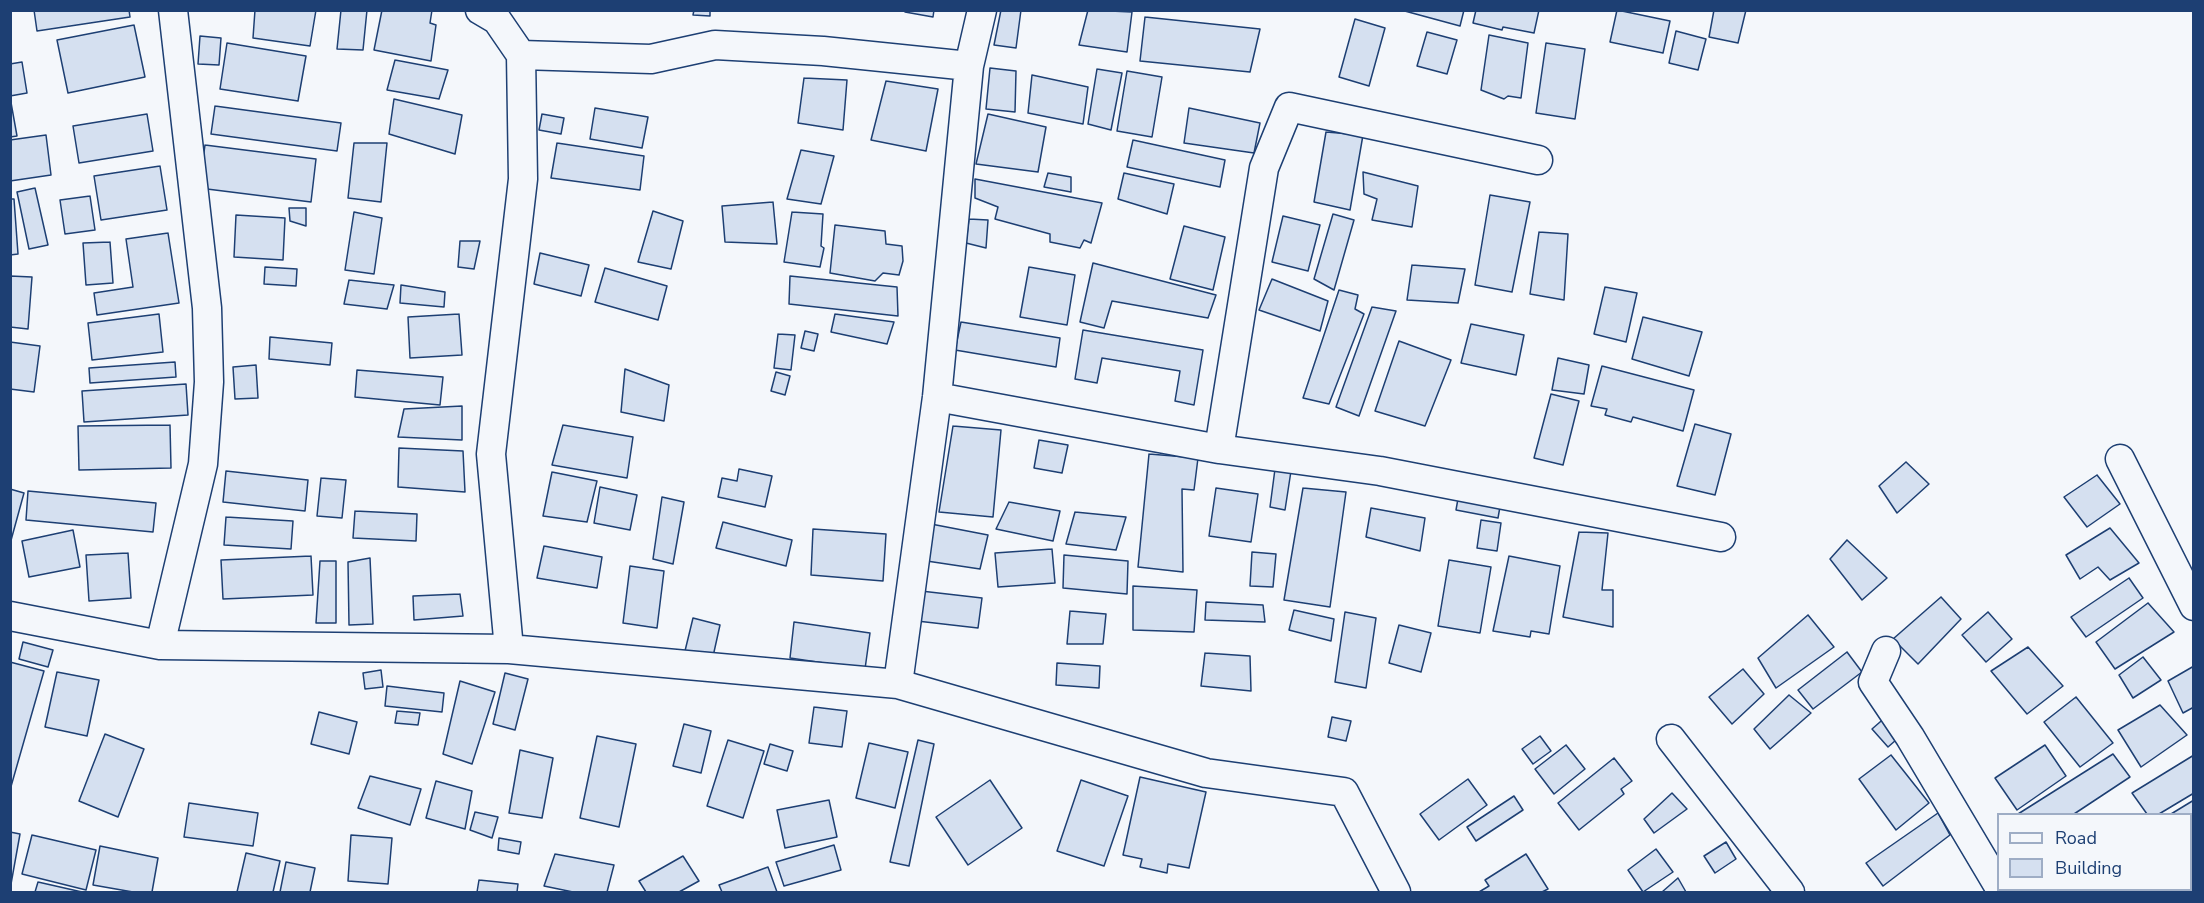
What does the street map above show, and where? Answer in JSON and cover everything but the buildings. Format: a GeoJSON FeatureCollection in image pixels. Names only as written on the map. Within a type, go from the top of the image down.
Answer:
{"type":"FeatureCollection","features":[{"type":"Feature","properties":{"kind":"street"},"geometry":{"type":"LineString","coordinates":[[160,645],[203,464],[209,382],[207,308],[173,10]]}},
{"type":"Feature","properties":{"kind":"street"},"geometry":{"type":"LineString","coordinates":[[480,10],[497,20],[521,55],[523,179],[491,454],[509,649]]}},
{"type":"Feature","properties":{"kind":"street"},"geometry":{"type":"LineString","coordinates":[[898,684],[937,397],[969,66],[982,10]]}},
{"type":"Feature","properties":{"kind":"street"},"geometry":{"type":"LineString","coordinates":[[521,55],[651,59],[715,45],[824,51],[969,66]]}},
{"type":"Feature","properties":{"kind":"street"},"geometry":{"type":"LineString","coordinates":[[1219,449],[1264,168],[1290,107],[1538,160]]}},
{"type":"Feature","properties":{"kind":"street"},"geometry":{"type":"LineString","coordinates":[[937,397],[1219,449],[1380,471],[1720,537]]}},
{"type":"Feature","properties":{"kind":"street"},"geometry":{"type":"LineString","coordinates":[[2120,459],[2193,606]]}},
{"type":"Feature","properties":{"kind":"street"},"geometry":{"type":"LineString","coordinates":[[10,616],[160,645],[509,649],[898,684],[1206,773],[1344,792],[1396,892]]}},
{"type":"Feature","properties":{"kind":"street"},"geometry":{"type":"LineString","coordinates":[[1886,651],[1874,682],[1910,737],[1997,883]]}},
{"type":"Feature","properties":{"kind":"street"},"geometry":{"type":"LineString","coordinates":[[1671,739],[1790,892]]}}]}
